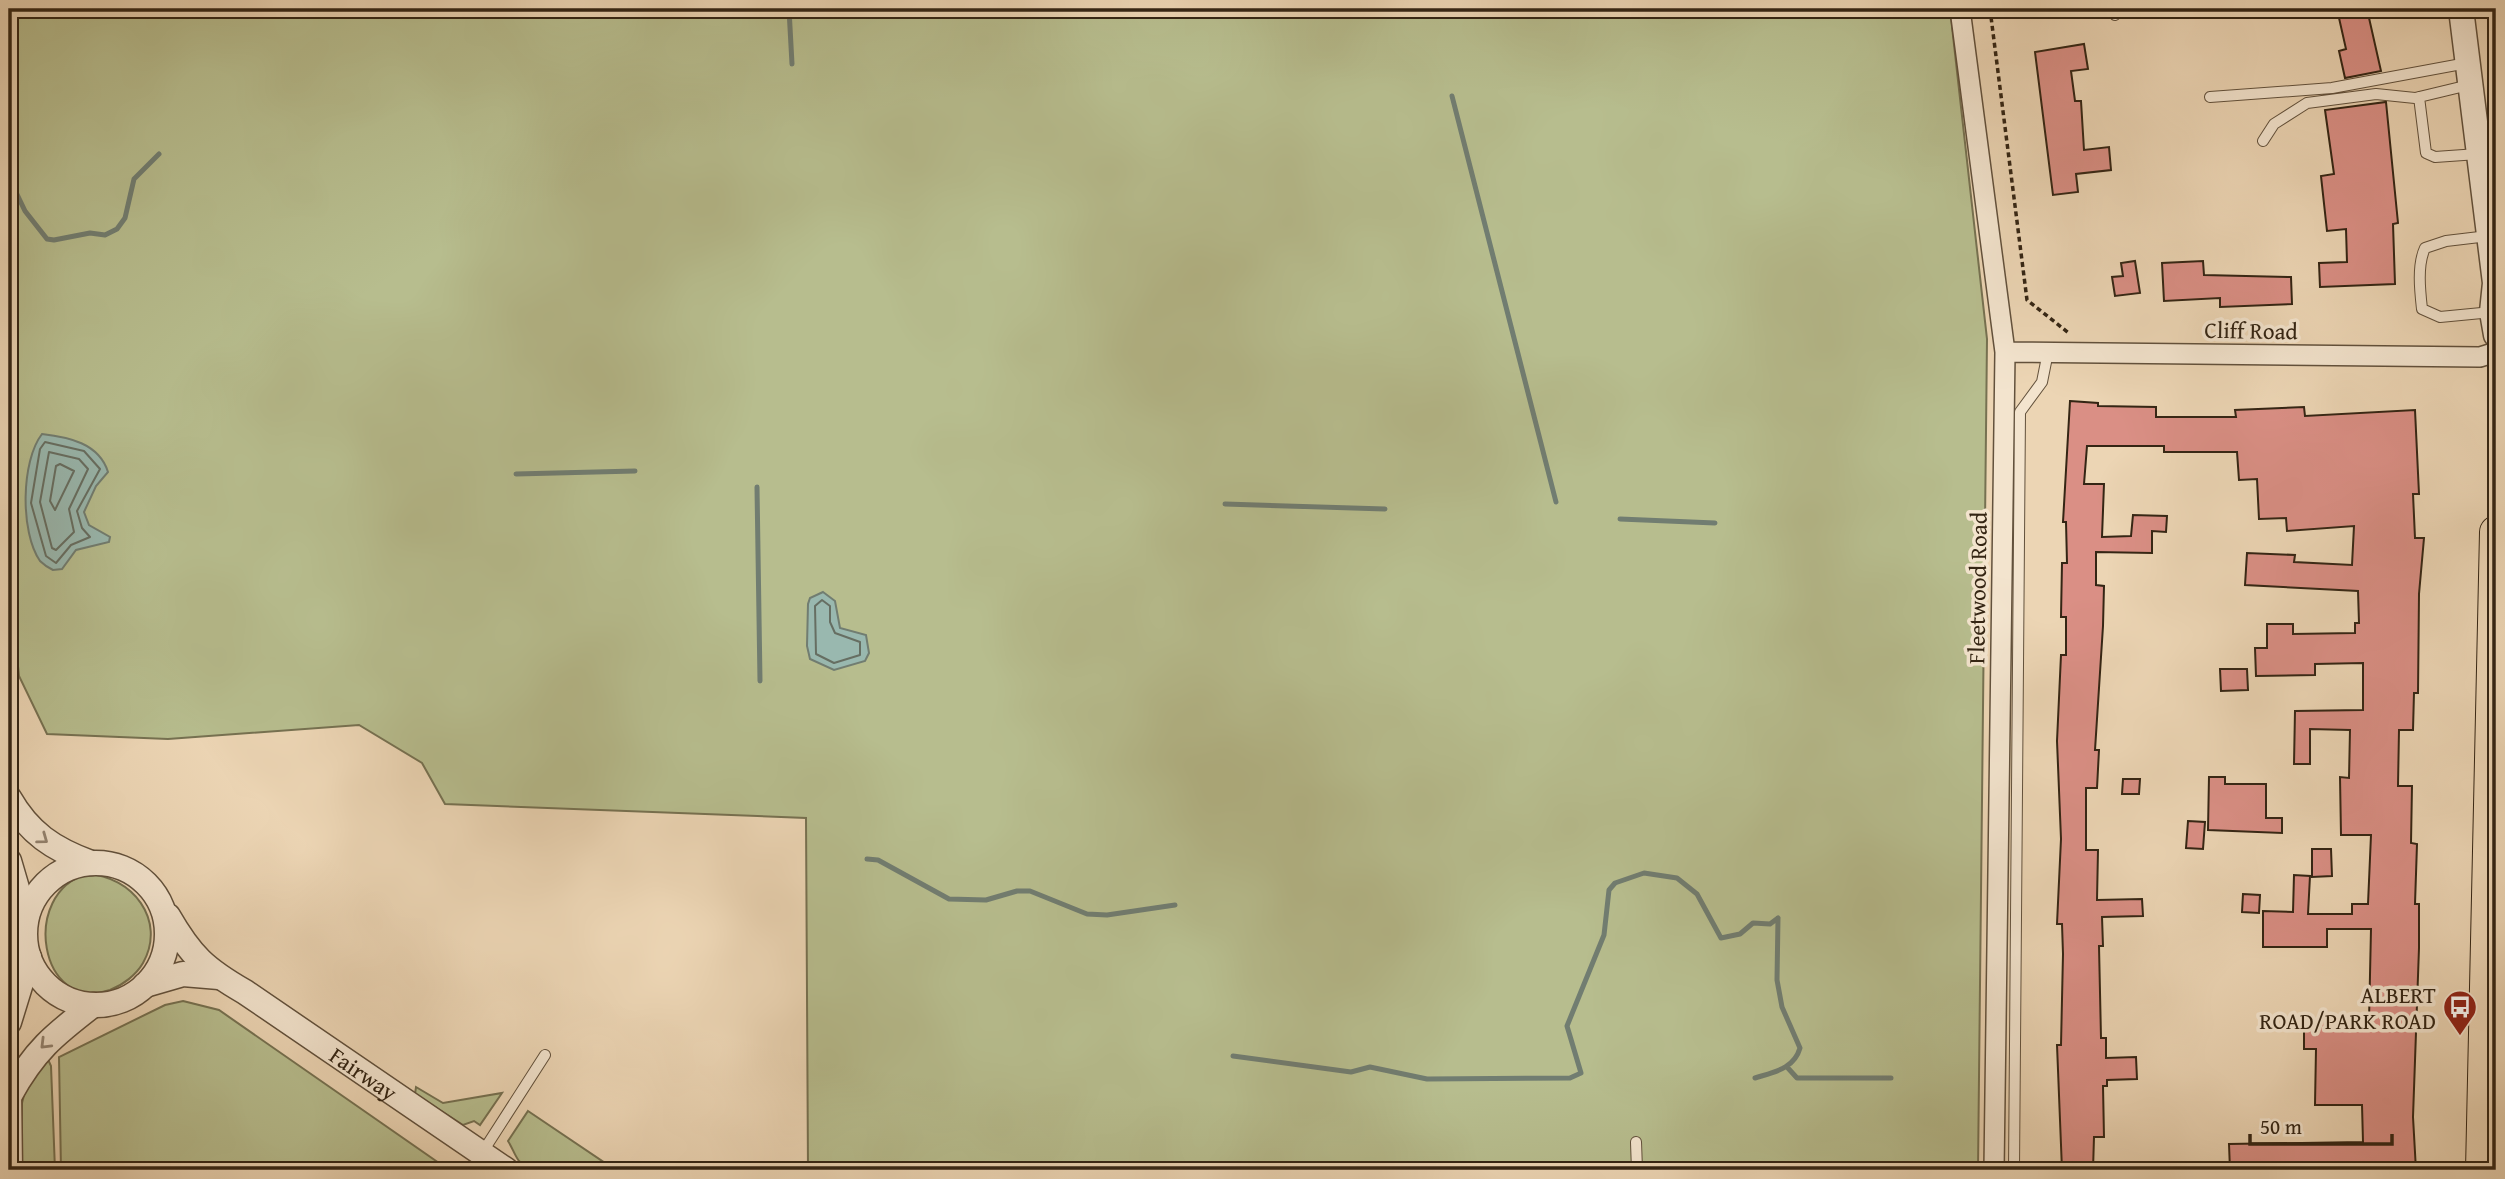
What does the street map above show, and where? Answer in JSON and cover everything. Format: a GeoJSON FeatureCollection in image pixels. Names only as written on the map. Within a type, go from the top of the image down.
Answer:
{"type":"FeatureCollection","features":[{"type":"Feature","properties":{"kind":"highway"},"geometry":{"type":"LineString","coordinates":[[2482,1170],[2496,532]]}},
{"type":"Feature","properties":{"kind":"street","name":"Fleetwood Road"},"geometry":{"type":"LineString","coordinates":[[1960,9],[2005,352],[1994,1170]]}},
{"type":"Feature","properties":{"kind":"street"},"geometry":{"type":"LineString","coordinates":[[2461,9],[2496,283],[2494,323]]}},
{"type":"Feature","properties":{"kind":"street","name":"Cliff Road"},"geometry":{"type":"LineString","coordinates":[[2005,352],[2480,357],[2496,352]]}},
{"type":"Feature","properties":{"kind":"street"},"geometry":{"type":"LineString","coordinates":[[9,798],[22,821],[40,839],[91,863],[120,866],[133,873],[154,892],[162,906],[167,933],[162,961],[145,985],[121,1000],[93,1005],[79,1003],[54,991],[39,976],[29,957]]}},
{"type":"Feature","properties":{"kind":"street"},"geometry":{"type":"LineString","coordinates":[[9,861],[26,919],[29,957],[9,1022]]}},
{"type":"Feature","properties":{"kind":"street"},"geometry":{"type":"LineString","coordinates":[[26,919],[37,895],[55,876],[66,869],[91,863]]}},
{"type":"Feature","properties":{"kind":"street","name":"Fairway"},"geometry":{"type":"LineString","coordinates":[[162,906],[189,952],[219,977],[506,1170]]}},
{"type":"Feature","properties":{"kind":"street","name":"Fairway"},"geometry":{"type":"LineString","coordinates":[[145,985],[183,974],[219,977]]}},
{"type":"Feature","properties":{"kind":"street"},"geometry":{"type":"LineString","coordinates":[[10,1170],[9,1094],[25,1067],[44,1044],[93,1005]]}},
{"type":"Feature","properties":{"kind":"lane"},"geometry":{"type":"LineString","coordinates":[[2263,141],[2274,124],[2307,103],[2376,94],[2418,97],[2469,74]]}},
{"type":"Feature","properties":{"kind":"lane"},"geometry":{"type":"LineString","coordinates":[[2210,97],[2469,74]]}},
{"type":"Feature","properties":{"kind":"lane"},"geometry":{"type":"LineString","coordinates":[[2418,97],[2426,153],[2435,157],[2479,154]]}},
{"type":"Feature","properties":{"kind":"lane"},"geometry":{"type":"LineString","coordinates":[[2489,236],[2439,242],[2426,248],[2422,256],[2421,300],[2422,309],[2440,317],[2494,323]]}},
{"type":"Feature","properties":{"kind":"lane"},"geometry":{"type":"LineString","coordinates":[[2014,1170],[2020,412],[2042,382],[2048,352]]}},
{"type":"Feature","properties":{"kind":"lane"},"geometry":{"type":"LineString","coordinates":[[482,1153],[545,1055]]}},
{"type":"Feature","properties":{"kind":"lane"},"geometry":{"type":"LineString","coordinates":[[1636,1142],[1637,1170]]}},
{"type":"Feature","properties":{"kind":"path"},"geometry":{"type":"LineString","coordinates":[[1990,9],[2027,300],[2093,353]]}},
{"type":"Feature","properties":{"kind":"green space"},"geometry":{"type":"Polygon","coordinates":[[[9,9],[1950,9],[1987,339],[1978,1170],[808,1170],[806,818],[445,804],[422,763],[359,725],[168,739],[47,734],[19,676],[9,577],[9,9]]]}},
{"type":"Feature","properties":{"kind":"green space"},"geometry":{"type":"Polygon","coordinates":[[[87,874],[118,883],[131,892],[148,916],[151,931],[143,963],[133,975],[110,990],[86,993],[67,985],[54,969],[47,948],[46,925],[52,904],[66,885],[87,874]]]}},
{"type":"Feature","properties":{"kind":"green space"},"geometry":{"type":"Polygon","coordinates":[[[183,1001],[219,1010],[449,1170],[61,1170],[59,1057],[165,1005],[183,1001]]]}},
{"type":"Feature","properties":{"kind":"green space"},"geometry":{"type":"Polygon","coordinates":[[[46,1055],[51,1066],[55,1170],[21,1170],[22,1103],[25,1091],[46,1055]]]}},
{"type":"Feature","properties":{"kind":"green space"},"geometry":{"type":"Polygon","coordinates":[[[416,1087],[443,1103],[502,1093],[480,1125],[474,1121],[463,1125],[415,1094],[416,1087]]]}},
{"type":"Feature","properties":{"kind":"green space"},"geometry":{"type":"Polygon","coordinates":[[[528,1111],[605,1163],[585,1168],[548,1171],[537,1170],[519,1161],[508,1141],[528,1111]]]}},
{"type":"Feature","properties":{"kind":"water"},"geometry":{"type":"Polygon","coordinates":[[[42,434],[62,437],[90,448],[104,462],[108,472],[96,486],[84,512],[89,525],[110,537],[109,542],[76,550],[62,569],[53,570],[40,561],[33,548],[26,515],[30,461],[42,434]]]}},
{"type":"Feature","properties":{"kind":"water"},"geometry":{"type":"Polygon","coordinates":[[[823,592],[835,601],[840,628],[866,635],[869,653],[865,661],[834,670],[810,659],[807,646],[808,604],[810,598],[823,592]]]}},
{"type":"Feature","properties":{"kind":"building"},"geometry":{"type":"Polygon","coordinates":[[[2337,9],[2367,9],[2381,71],[2345,78],[2339,51],[2346,49],[2337,9]]]}},
{"type":"Feature","properties":{"kind":"building"},"geometry":{"type":"Polygon","coordinates":[[[2084,44],[2088,69],[2071,71],[2075,101],[2081,101],[2084,150],[2109,147],[2111,170],[2076,174],[2078,192],[2053,195],[2035,52],[2084,44]]]}},
{"type":"Feature","properties":{"kind":"building"},"geometry":{"type":"Polygon","coordinates":[[[2386,102],[2398,223],[2393,224],[2395,284],[2320,287],[2319,263],[2347,262],[2346,229],[2327,231],[2321,176],[2334,174],[2325,110],[2386,102]]]}},
{"type":"Feature","properties":{"kind":"building"},"geometry":{"type":"Polygon","coordinates":[[[2135,261],[2140,293],[2115,296],[2112,277],[2123,276],[2121,263],[2135,261]]]}},
{"type":"Feature","properties":{"kind":"building"},"geometry":{"type":"Polygon","coordinates":[[[2203,261],[2204,275],[2291,277],[2292,304],[2220,307],[2220,298],[2164,301],[2162,263],[2203,261]]]}},
{"type":"Feature","properties":{"kind":"building"},"geometry":{"type":"Polygon","coordinates":[[[2070,401],[2098,403],[2098,406],[2156,407],[2156,417],[2236,417],[2235,410],[2304,407],[2305,416],[2415,410],[2419,494],[2413,494],[2415,538],[2424,538],[2419,594],[2418,693],[2414,693],[2413,730],[2399,730],[2398,786],[2412,786],[2411,843],[2417,844],[2415,904],[2419,904],[2419,948],[2413,1117],[2416,1170],[2230,1170],[2229,1144],[2363,1142],[2362,1105],[2315,1105],[2316,1049],[2304,1049],[2304,1020],[2369,1021],[2371,929],[2327,929],[2327,947],[2263,947],[2263,911],[2293,912],[2294,875],[2310,876],[2308,914],[2352,914],[2352,904],[2368,904],[2371,835],[2341,835],[2340,777],[2349,778],[2350,730],[2310,729],[2310,764],[2294,764],[2295,711],[2363,710],[2363,663],[2315,664],[2315,675],[2256,676],[2255,648],[2267,648],[2267,624],[2293,624],[2293,634],[2355,633],[2355,623],[2359,623],[2358,591],[2245,585],[2247,553],[2295,555],[2294,562],[2352,565],[2354,526],[2287,531],[2286,518],[2259,519],[2257,479],[2239,480],[2237,452],[2164,452],[2164,446],[2087,446],[2084,484],[2104,484],[2102,537],[2131,536],[2133,515],[2167,516],[2166,532],[2152,531],[2152,553],[2096,552],[2096,585],[2104,586],[2095,750],[2099,750],[2097,788],[2086,788],[2086,850],[2098,850],[2097,900],[2142,899],[2143,916],[2102,917],[2103,946],[2099,946],[2101,1038],[2106,1038],[2106,1058],[2136,1057],[2137,1079],[2107,1080],[2107,1086],[2103,1086],[2104,1137],[2094,1137],[2093,1170],[2062,1170],[2057,1045],[2061,1045],[2063,954],[2062,924],[2057,924],[2061,839],[2057,741],[2061,655],[2066,655],[2066,617],[2061,617],[2062,563],[2067,563],[2066,522],[2063,522],[2070,401]]]}},
{"type":"Feature","properties":{"kind":"building"},"geometry":{"type":"Polygon","coordinates":[[[2220,669],[2247,669],[2248,690],[2221,691],[2220,669]]]}},
{"type":"Feature","properties":{"kind":"building"},"geometry":{"type":"Polygon","coordinates":[[[2209,777],[2225,777],[2225,784],[2266,784],[2266,818],[2282,818],[2282,833],[2208,830],[2209,777]]]}},
{"type":"Feature","properties":{"kind":"building"},"geometry":{"type":"Polygon","coordinates":[[[2123,779],[2140,779],[2139,794],[2122,794],[2123,779]]]}},
{"type":"Feature","properties":{"kind":"building"},"geometry":{"type":"Polygon","coordinates":[[[2188,821],[2205,822],[2203,849],[2186,848],[2188,821]]]}},
{"type":"Feature","properties":{"kind":"building"},"geometry":{"type":"Polygon","coordinates":[[[2312,849],[2331,849],[2332,876],[2312,877],[2312,849]]]}},
{"type":"Feature","properties":{"kind":"building"},"geometry":{"type":"Polygon","coordinates":[[[2243,894],[2260,895],[2259,913],[2242,912],[2243,894]]]}},
{"type":"Feature","properties":{"kind":"waterway"},"geometry":{"type":"LineString","coordinates":[[789,9],[792,64]]}},
{"type":"Feature","properties":{"kind":"waterway"},"geometry":{"type":"LineString","coordinates":[[1452,96],[1556,502]]}},
{"type":"Feature","properties":{"kind":"waterway"},"geometry":{"type":"LineString","coordinates":[[13,186],[25,211],[47,239],[90,233],[105,235],[117,229],[125,218],[134,179],[159,154]]}},
{"type":"Feature","properties":{"kind":"waterway"},"geometry":{"type":"LineString","coordinates":[[516,474],[635,471]]}},
{"type":"Feature","properties":{"kind":"waterway"},"geometry":{"type":"LineString","coordinates":[[757,487],[760,681]]}},
{"type":"Feature","properties":{"kind":"waterway"},"geometry":{"type":"LineString","coordinates":[[1225,504],[1385,509]]}},
{"type":"Feature","properties":{"kind":"waterway"},"geometry":{"type":"LineString","coordinates":[[1620,519],[1715,523]]}},
{"type":"Feature","properties":{"kind":"waterway"},"geometry":{"type":"LineString","coordinates":[[867,859],[878,860],[949,899],[986,900],[1017,891],[1030,891],[1087,914],[1107,915],[1175,905]]}},
{"type":"Feature","properties":{"kind":"waterway"},"geometry":{"type":"LineString","coordinates":[[1233,1056],[1351,1072],[1370,1067],[1427,1079],[1570,1078],[1581,1073],[1567,1026],[1604,935],[1609,890],[1615,883],[1644,873],[1677,878],[1697,894],[1721,938],[1740,934],[1753,923],[1770,924],[1778,918]]}},
{"type":"Feature","properties":{"kind":"waterway"},"geometry":{"type":"LineString","coordinates":[[1755,1078],[1788,1065],[1800,1048],[1782,1007],[1777,980],[1778,918]]}},
{"type":"Feature","properties":{"kind":"waterway"},"geometry":{"type":"LineString","coordinates":[[1787,1067],[1797,1078],[1891,1078]]}},
{"type":"Feature","properties":{"kind":"place","name":"ALBERT ROAD/PARK ROAD"},"geometry":{"type":"Point","coordinates":[2460,1037]}}]}
